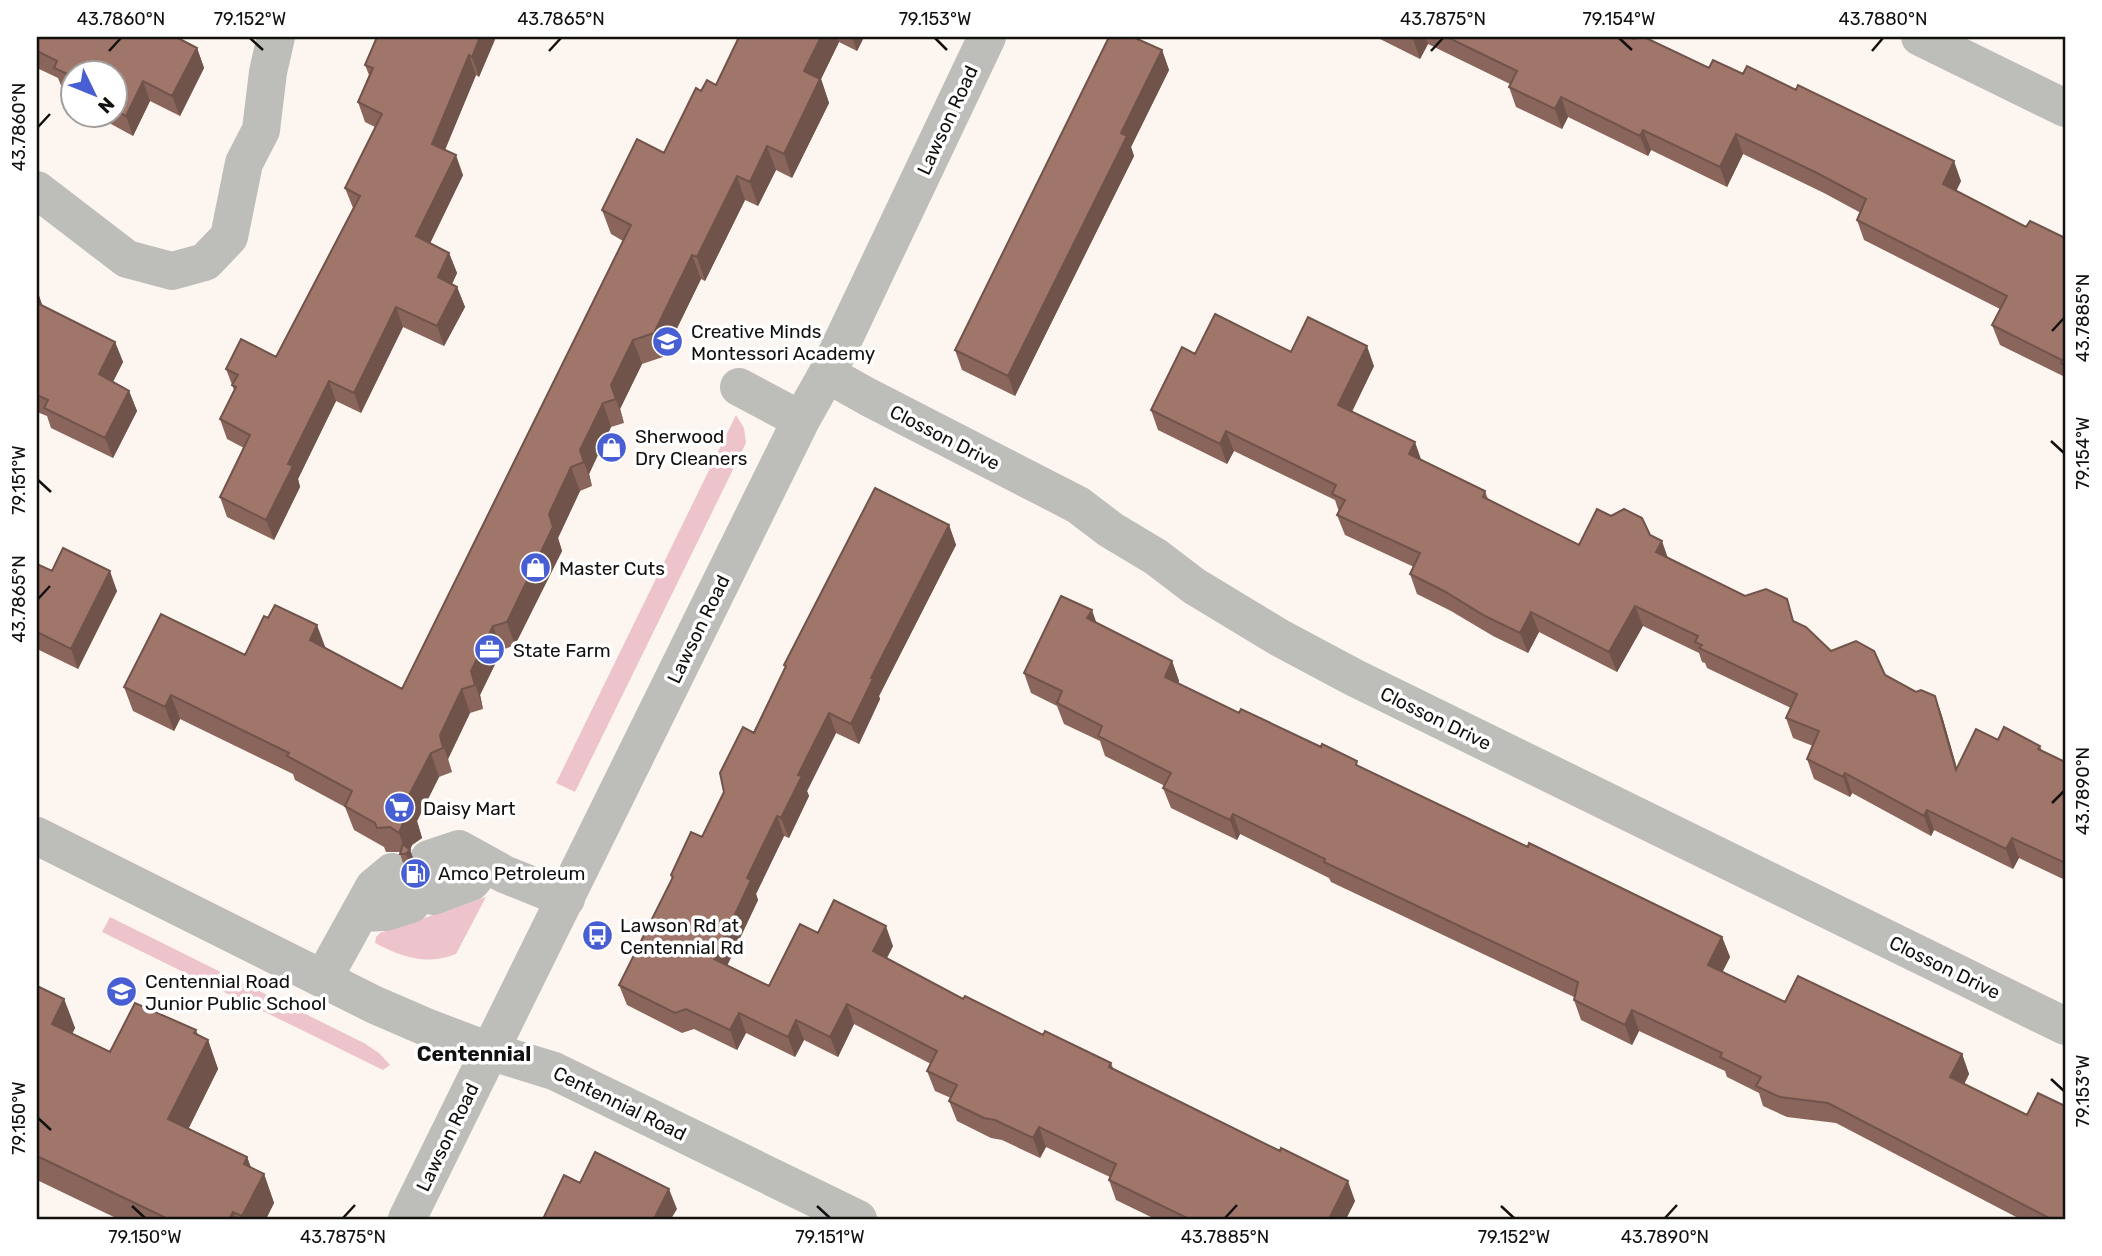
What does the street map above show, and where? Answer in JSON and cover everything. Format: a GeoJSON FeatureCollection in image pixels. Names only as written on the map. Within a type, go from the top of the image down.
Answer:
{"type":"FeatureCollection","features":[{"type":"Feature","properties":{"kind":"street"},"geometry":{"type":"LineString","coordinates":[[37,190],[127,259],[172,271],[205,262],[229,237],[244,163],[261,130],[268,72],[276,37]]}},
{"type":"Feature","properties":{"kind":"street","name":"Lawson Road"},"geometry":{"type":"LineString","coordinates":[[407,1219],[801,420],[827,374],[987,37]]}},
{"type":"Feature","properties":{"kind":"street"},"geometry":{"type":"LineString","coordinates":[[1920,37],[2065,108]]}},
{"type":"Feature","properties":{"kind":"street","name":"Closson Drive"},"geometry":{"type":"LineString","coordinates":[[827,374],[1078,505],[1194,586],[1280,638],[1355,678],[2065,1026]]}},
{"type":"Feature","properties":{"kind":"street"},"geometry":{"type":"LineString","coordinates":[[739,387],[801,420]]}},
{"type":"Feature","properties":{"kind":"street","name":"Centennial Road"},"geometry":{"type":"LineString","coordinates":[[37,836],[323,979],[426,1027],[489,1051],[554,1071],[858,1219]]}},
{"type":"Feature","properties":{"kind":"street"},"geometry":{"type":"LineString","coordinates":[[361,913],[385,912],[424,886],[471,882],[486,864],[566,900]]}},
{"type":"Feature","properties":{"kind":"street"},"geometry":{"type":"LineString","coordinates":[[323,979],[374,887],[392,872]]}},
{"type":"Feature","properties":{"kind":"shaded area"},"geometry":{"type":"Polygon","coordinates":[[[736,415],[744,428],[746,443],[575,792],[556,783],[736,415]]]}},
{"type":"Feature","properties":{"kind":"shaded area"},"geometry":{"type":"Polygon","coordinates":[[[486,897],[456,954],[445,958],[414,958],[375,943],[380,933],[486,897]]]}},
{"type":"Feature","properties":{"kind":"shaded area"},"geometry":{"type":"Polygon","coordinates":[[[110,917],[364,1043],[390,1065],[383,1070],[102,932],[110,917]]]}},
{"type":"Feature","properties":{"kind":"building"},"geometry":{"type":"Polygon","coordinates":[[[37,37],[176,37],[197,48],[172,96],[143,81],[130,108],[130,60],[60,60],[60,71],[54,68],[57,61],[37,51],[37,37]]]}},
{"type":"Feature","properties":{"kind":"building"},"geometry":{"type":"Polygon","coordinates":[[[377,37],[480,37],[472,57],[469,55],[432,144],[456,155],[416,236],[449,253],[438,277],[457,287],[437,326],[396,307],[354,393],[329,381],[288,464],[293,466],[266,520],[220,497],[250,435],[220,419],[236,387],[232,385],[238,375],[226,369],[241,339],[276,357],[360,196],[345,188],[382,114],[358,102],[373,68],[365,65],[377,37]]]}},
{"type":"Feature","properties":{"kind":"building"},"geometry":{"type":"Polygon","coordinates":[[[739,37],[821,37],[804,71],[820,79],[784,154],[767,146],[750,182],[737,176],[697,257],[692,255],[654,333],[633,340],[611,385],[616,399],[603,403],[580,450],[584,462],[571,467],[549,514],[553,527],[507,622],[493,626],[471,671],[475,685],[462,689],[440,735],[443,748],[431,753],[408,797],[414,814],[404,821],[399,833],[390,827],[377,828],[375,823],[345,806],[352,791],[287,756],[289,753],[171,695],[165,707],[124,687],[161,614],[245,655],[264,616],[268,618],[275,605],[317,625],[310,640],[402,689],[631,225],[602,210],[637,139],[664,153],[696,88],[701,91],[707,80],[716,85],[739,37]]]}},
{"type":"Feature","properties":{"kind":"building"},"geometry":{"type":"Polygon","coordinates":[[[1109,37],[1133,37],[1162,50],[1121,133],[1127,136],[1008,376],[955,350],[1109,37]]]}},
{"type":"Feature","properties":{"kind":"building"},"geometry":{"type":"Polygon","coordinates":[[[1447,37],[1644,37],[1709,68],[1713,60],[1743,74],[1747,66],[1796,90],[1798,85],[1954,161],[1943,184],[2026,227],[2030,221],[2065,238],[2065,366],[2061,363],[2062,360],[1992,325],[2007,296],[1857,220],[1866,199],[1736,134],[1720,167],[1643,130],[1640,136],[1561,97],[1555,109],[1509,87],[1517,71],[1447,37]]]}},
{"type":"Feature","properties":{"kind":"building"},"geometry":{"type":"Polygon","coordinates":[[[37,303],[115,342],[99,374],[129,391],[105,438],[44,408],[48,400],[37,395],[37,303]]]}},
{"type":"Feature","properties":{"kind":"building"},"geometry":{"type":"Polygon","coordinates":[[[1215,314],[1291,352],[1308,317],[1367,346],[1338,405],[1415,442],[1409,454],[1485,491],[1483,497],[1579,545],[1597,509],[1611,516],[1624,509],[1642,518],[1650,535],[1662,541],[1656,552],[1745,596],[1766,589],[1787,599],[1793,621],[1806,627],[1831,651],[1856,641],[1874,651],[1885,675],[1916,692],[1921,690],[1935,696],[1956,770],[1976,729],[1998,740],[2004,727],[2040,746],[2038,749],[2065,762],[2065,863],[2012,838],[2006,849],[1927,810],[1924,816],[1845,773],[1843,777],[1807,759],[1819,731],[1786,718],[1797,694],[1699,648],[1702,645],[1695,642],[1698,636],[1635,606],[1609,652],[1531,612],[1520,633],[1410,574],[1420,553],[1337,515],[1345,500],[1332,494],[1336,485],[1226,431],[1220,444],[1151,410],[1182,347],[1195,354],[1215,314]]]}},
{"type":"Feature","properties":{"kind":"building"},"geometry":{"type":"Polygon","coordinates":[[[875,488],[949,525],[871,678],[873,679],[851,724],[829,713],[798,775],[802,776],[781,818],[777,816],[747,878],[751,880],[714,959],[769,986],[800,924],[818,933],[834,900],[886,926],[873,951],[963,999],[965,996],[1043,1035],[1045,1031],[1111,1063],[1109,1067],[1280,1151],[1281,1148],[1348,1181],[1329,1219],[1189,1219],[1109,1180],[1116,1164],[1039,1127],[1033,1138],[949,1101],[957,1085],[927,1071],[937,1051],[847,1004],[830,1037],[796,1020],[788,1037],[739,1013],[730,1030],[686,1009],[675,1013],[619,985],[673,877],[671,875],[691,832],[702,837],[724,792],[720,773],[743,727],[754,733],[786,666],[784,665],[875,488]]]}},
{"type":"Feature","properties":{"kind":"building"},"geometry":{"type":"Polygon","coordinates":[[[63,548],[110,571],[71,649],[37,632],[37,564],[52,571],[63,548]]]}},
{"type":"Feature","properties":{"kind":"building"},"geometry":{"type":"Polygon","coordinates":[[[1061,596],[1092,610],[1087,618],[1172,661],[1165,677],[1239,713],[1241,709],[1321,747],[1322,744],[1357,761],[1356,765],[1528,847],[1529,843],[1722,937],[1708,965],[1785,1002],[1798,976],[1962,1054],[1950,1077],[2027,1115],[2038,1093],[2065,1106],[2065,1219],[2051,1219],[1828,1103],[1780,1097],[1756,1086],[1761,1077],[1720,1057],[1722,1053],[1632,1010],[1625,1025],[1574,1000],[1578,982],[1324,862],[1325,859],[1233,814],[1230,820],[1163,788],[1171,773],[1098,736],[1102,726],[1057,703],[1062,691],[1024,673],[1061,596]]]}},
{"type":"Feature","properties":{"kind":"building"},"geometry":{"type":"Polygon","coordinates":[[[403,844],[410,850],[400,854],[403,844]]]}},
{"type":"Feature","properties":{"kind":"building"},"geometry":{"type":"Polygon","coordinates":[[[37,986],[64,999],[52,1024],[110,1052],[135,1003],[196,1030],[194,1033],[208,1040],[168,1119],[247,1157],[244,1164],[264,1174],[242,1216],[233,1212],[229,1219],[168,1219],[37,1156],[37,986]]]}},
{"type":"Feature","properties":{"kind":"building"},"geometry":{"type":"Polygon","coordinates":[[[595,1152],[669,1189],[654,1219],[543,1219],[564,1175],[580,1183],[595,1152]]]}},
{"type":"Feature","properties":{"kind":"place","name":"Creative Minds Montessori Academy"},"geometry":{"type":"Point","coordinates":[668,342]}},
{"type":"Feature","properties":{"kind":"place","name":"Sherwood Dry Cleaners"},"geometry":{"type":"Point","coordinates":[612,447]}},
{"type":"Feature","properties":{"kind":"place","name":"Master Cuts"},"geometry":{"type":"Point","coordinates":[536,568]}},
{"type":"Feature","properties":{"kind":"place","name":"State Farm"},"geometry":{"type":"Point","coordinates":[490,650]}},
{"type":"Feature","properties":{"kind":"place","name":"Daisy Mart"},"geometry":{"type":"Point","coordinates":[400,808]}},
{"type":"Feature","properties":{"kind":"place","name":"Amco Petroleum"},"geometry":{"type":"Point","coordinates":[415,873]}},
{"type":"Feature","properties":{"kind":"place","name":"Lawson Rd at Centennial Rd"},"geometry":{"type":"Point","coordinates":[597,936]}},
{"type":"Feature","properties":{"kind":"place","name":"Centennial Road Junior Public School"},"geometry":{"type":"Point","coordinates":[122,992]}},
{"type":"Feature","properties":{"kind":"district","name":"Centennial"},"geometry":{"type":"Point","coordinates":[474,1054]}}]}
